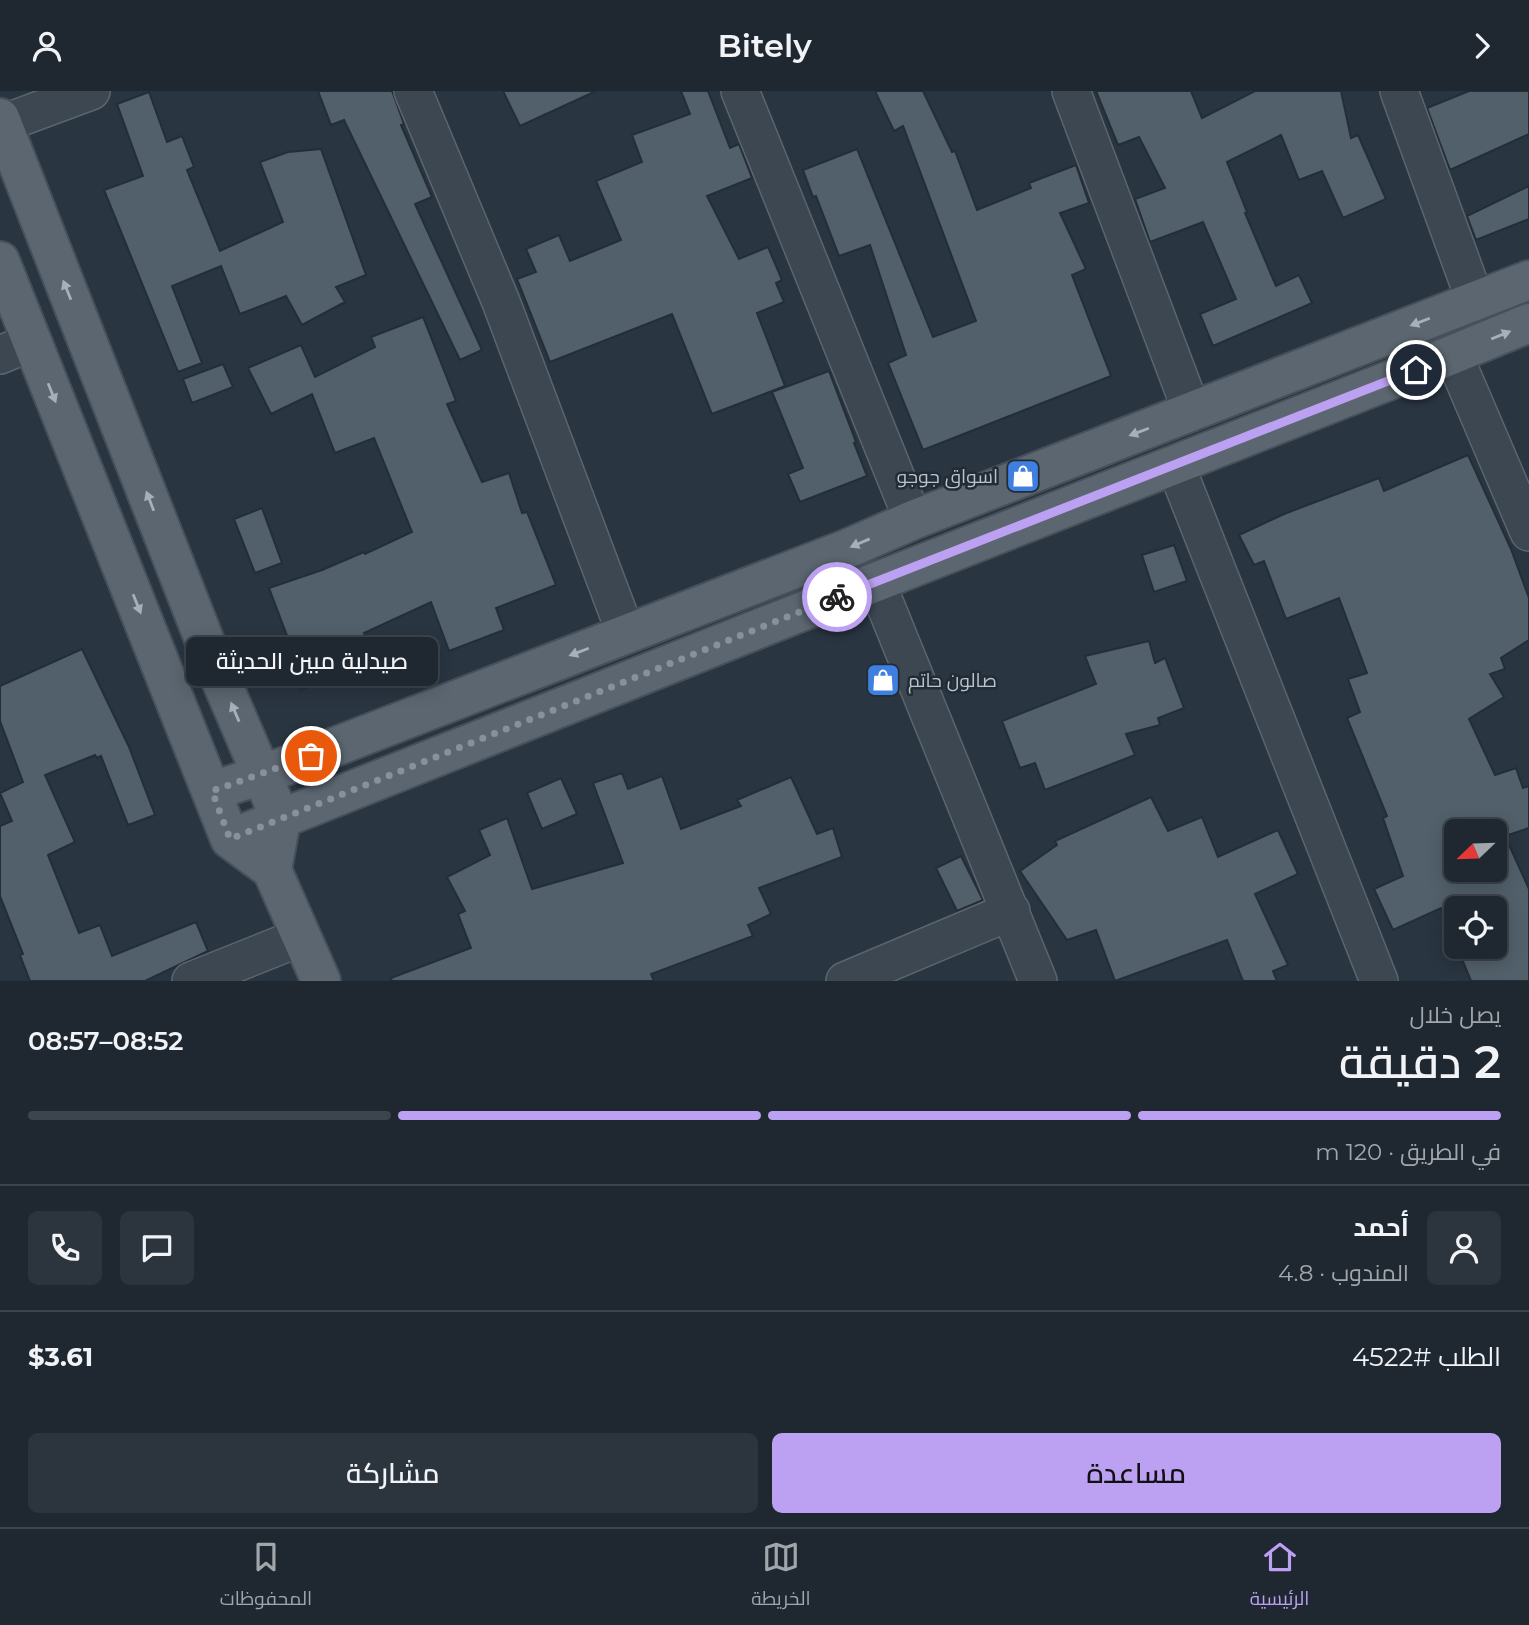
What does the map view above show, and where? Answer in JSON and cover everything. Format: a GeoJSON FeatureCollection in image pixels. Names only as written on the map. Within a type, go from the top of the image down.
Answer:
{"type":"FeatureCollection","features":[{"type":"Feature","properties":{"kind":"main road"},"geometry":{"type":"LineString","coordinates":[[1,121],[211,657],[281,820],[272,870]]}},
{"type":"Feature","properties":{"kind":"main road"},"geometry":{"type":"LineString","coordinates":[[0,261],[16,349],[212,791],[230,839],[272,870],[321,981]]}},
{"type":"Feature","properties":{"kind":"main road"},"geometry":{"type":"LineString","coordinates":[[212,791],[262,775],[837,552],[1529,280]]}},
{"type":"Feature","properties":{"kind":"main road"},"geometry":{"type":"LineString","coordinates":[[230,839],[1529,323]]}},
{"type":"Feature","properties":{"kind":"street"},"geometry":{"type":"LineString","coordinates":[[1,121],[92,91]]}},
{"type":"Feature","properties":{"kind":"street"},"geometry":{"type":"LineString","coordinates":[[413,91],[501,302],[626,633]]}},
{"type":"Feature","properties":{"kind":"street"},"geometry":{"type":"LineString","coordinates":[[740,91],[913,520]]}},
{"type":"Feature","properties":{"kind":"street"},"geometry":{"type":"LineString","coordinates":[[1071,91],[1192,412]]}},
{"type":"Feature","properties":{"kind":"street"},"geometry":{"type":"LineString","coordinates":[[1399,91],[1475,300]]}},
{"type":"Feature","properties":{"kind":"street"},"geometry":{"type":"LineString","coordinates":[[1453,354],[1529,532]]}},
{"type":"Feature","properties":{"kind":"street"},"geometry":{"type":"LineString","coordinates":[[1175,464],[1379,981]]}},
{"type":"Feature","properties":{"kind":"street"},"geometry":{"type":"LineString","coordinates":[[876,582],[1038,981]]}},
{"type":"Feature","properties":{"kind":"street"},"geometry":{"type":"LineString","coordinates":[[845,981],[1011,911]]}},
{"type":"Feature","properties":{"kind":"street"},"geometry":{"type":"LineString","coordinates":[[191,981],[302,937]]}},
{"type":"Feature","properties":{"kind":"building"},"geometry":{"type":"Polygon","coordinates":[[[318,91],[392,91],[404,124],[401,125],[432,197],[415,204],[482,350],[460,360],[344,120],[331,125],[318,91]]]}},
{"type":"Feature","properties":{"kind":"building"},"geometry":{"type":"Polygon","coordinates":[[[503,91],[596,91],[520,126],[503,91]]]}},
{"type":"Feature","properties":{"kind":"building"},"geometry":{"type":"Polygon","coordinates":[[[681,91],[708,91],[730,148],[739,144],[752,178],[707,196],[739,259],[768,247],[782,280],[776,283],[784,302],[757,313],[785,386],[712,414],[672,314],[550,362],[517,279],[536,272],[526,249],[559,235],[570,261],[621,240],[596,181],[642,162],[632,135],[690,114],[681,91]]]}},
{"type":"Feature","properties":{"kind":"building"},"geometry":{"type":"Polygon","coordinates":[[[875,91],[923,91],[952,152],[955,151],[977,210],[1031,188],[1029,183],[1076,165],[1089,203],[1060,213],[1086,269],[1072,275],[1111,376],[923,450],[888,363],[906,355],[870,245],[839,256],[803,170],[857,149],[933,337],[976,321],[903,126],[894,131],[875,91]]]}},
{"type":"Feature","properties":{"kind":"building"},"geometry":{"type":"Polygon","coordinates":[[[1096,91],[1191,91],[1202,118],[1255,91],[1341,91],[1351,138],[1358,135],[1386,199],[1343,218],[1322,171],[1299,180],[1281,135],[1227,162],[1276,286],[1299,275],[1312,303],[1213,346],[1200,314],[1236,299],[1203,222],[1150,242],[1135,199],[1165,188],[1139,137],[1118,145],[1096,91]]]}},
{"type":"Feature","properties":{"kind":"building"},"geometry":{"type":"Polygon","coordinates":[[[1469,91],[1529,91],[1529,134],[1450,170],[1427,108],[1469,91]]]}},
{"type":"Feature","properties":{"kind":"building"},"geometry":{"type":"Polygon","coordinates":[[[149,92],[167,142],[182,136],[194,167],[187,170],[220,251],[283,222],[260,162],[288,152],[321,149],[366,275],[336,287],[345,302],[302,325],[286,296],[240,314],[221,266],[172,286],[202,363],[178,372],[104,190],[143,176],[117,104],[149,92]]]}},
{"type":"Feature","properties":{"kind":"building"},"geometry":{"type":"Polygon","coordinates":[[[1529,186],[1529,219],[1476,240],[1467,216],[1529,186]]]}},
{"type":"Feature","properties":{"kind":"building"},"geometry":{"type":"Polygon","coordinates":[[[423,317],[456,401],[447,404],[482,482],[509,473],[522,513],[527,512],[556,585],[496,608],[504,630],[449,651],[431,602],[364,633],[376,661],[300,690],[291,665],[297,662],[269,588],[364,552],[365,554],[412,532],[374,438],[335,453],[312,394],[271,414],[248,368],[301,345],[315,377],[375,347],[371,337],[423,317]]]}},
{"type":"Feature","properties":{"kind":"building"},"geometry":{"type":"Polygon","coordinates":[[[223,364],[233,387],[192,403],[183,379],[223,364]]]}},
{"type":"Feature","properties":{"kind":"building"},"geometry":{"type":"Polygon","coordinates":[[[829,371],[867,476],[800,502],[788,474],[803,468],[772,392],[829,371]]]}},
{"type":"Feature","properties":{"kind":"building"},"geometry":{"type":"Polygon","coordinates":[[[1468,455],[1511,549],[1529,598],[1529,640],[1501,658],[1505,669],[1490,674],[1504,697],[1469,719],[1495,775],[1516,768],[1523,788],[1529,786],[1529,828],[1507,835],[1507,819],[1444,819],[1444,882],[1507,882],[1507,840],[1529,889],[1529,981],[1471,981],[1462,959],[1507,959],[1507,896],[1444,896],[1444,915],[1441,908],[1393,930],[1374,889],[1403,876],[1383,818],[1387,816],[1347,718],[1360,712],[1348,679],[1367,673],[1339,598],[1286,619],[1264,561],[1254,565],[1239,535],[1284,514],[1379,478],[1384,491],[1468,455]]]}},
{"type":"Feature","properties":{"kind":"building"},"geometry":{"type":"Polygon","coordinates":[[[262,508],[282,563],[255,573],[234,519],[262,508]]]}},
{"type":"Feature","properties":{"kind":"building"},"geometry":{"type":"Polygon","coordinates":[[[1174,545],[1187,581],[1154,592],[1142,555],[1174,545]]]}},
{"type":"Feature","properties":{"kind":"building"},"geometry":{"type":"Polygon","coordinates":[[[1149,641],[1155,663],[1165,658],[1184,708],[1158,718],[1160,725],[1126,734],[1135,755],[1045,790],[1035,763],[1020,768],[1002,721],[1096,684],[1085,656],[1149,641]]]}},
{"type":"Feature","properties":{"kind":"building"},"geometry":{"type":"Polygon","coordinates":[[[82,649],[129,747],[155,815],[128,825],[101,756],[97,758],[95,755],[45,775],[75,842],[48,855],[79,933],[100,925],[112,956],[196,922],[208,951],[145,981],[30,981],[20,955],[23,954],[0,896],[0,826],[12,821],[0,793],[23,782],[0,721],[0,686],[82,649]]]}},
{"type":"Feature","properties":{"kind":"building"},"geometry":{"type":"Polygon","coordinates":[[[622,773],[628,789],[662,776],[681,829],[741,806],[737,800],[791,777],[817,834],[833,828],[842,857],[759,888],[771,914],[748,925],[753,936],[651,974],[654,981],[392,981],[391,978],[471,948],[458,914],[465,911],[447,877],[490,855],[479,830],[507,818],[532,889],[623,863],[593,783],[622,773]]]}},
{"type":"Feature","properties":{"kind":"building"},"geometry":{"type":"Polygon","coordinates":[[[561,778],[577,814],[542,829],[527,793],[561,778]]]}},
{"type":"Feature","properties":{"kind":"building"},"geometry":{"type":"Polygon","coordinates":[[[1151,797],[1168,831],[1202,817],[1218,857],[1278,830],[1298,874],[1255,894],[1288,965],[1273,971],[1277,981],[1243,981],[1227,940],[1115,981],[1096,930],[1067,940],[1020,871],[1057,845],[1055,841],[1151,797]]]}},
{"type":"Feature","properties":{"kind":"building"},"geometry":{"type":"Polygon","coordinates":[[[961,856],[983,900],[957,911],[936,868],[961,856]]]}},
{"type":"Feature","properties":{"kind":"way so far"},"geometry":{"type":"LineString","coordinates":[[311,756],[212,791],[230,839],[837,597]]}},
{"type":"Feature","properties":{"kind":"place","name":"اسواق جوجو"},"geometry":{"type":"Point","coordinates":[1023,476]}},
{"type":"Feature","properties":{"kind":"place","name":"صالون حاتم"},"geometry":{"type":"Point","coordinates":[883,680]}},
{"type":"Feature","properties":{"kind":"place","name":"صيدلية مبين الحديثة"},"geometry":{"type":"Point","coordinates":[311,756]}},
{"type":"Feature","properties":{"kind":"route"},"geometry":{"type":"LineString","coordinates":[[837,597],[1416,370]]}}]}
